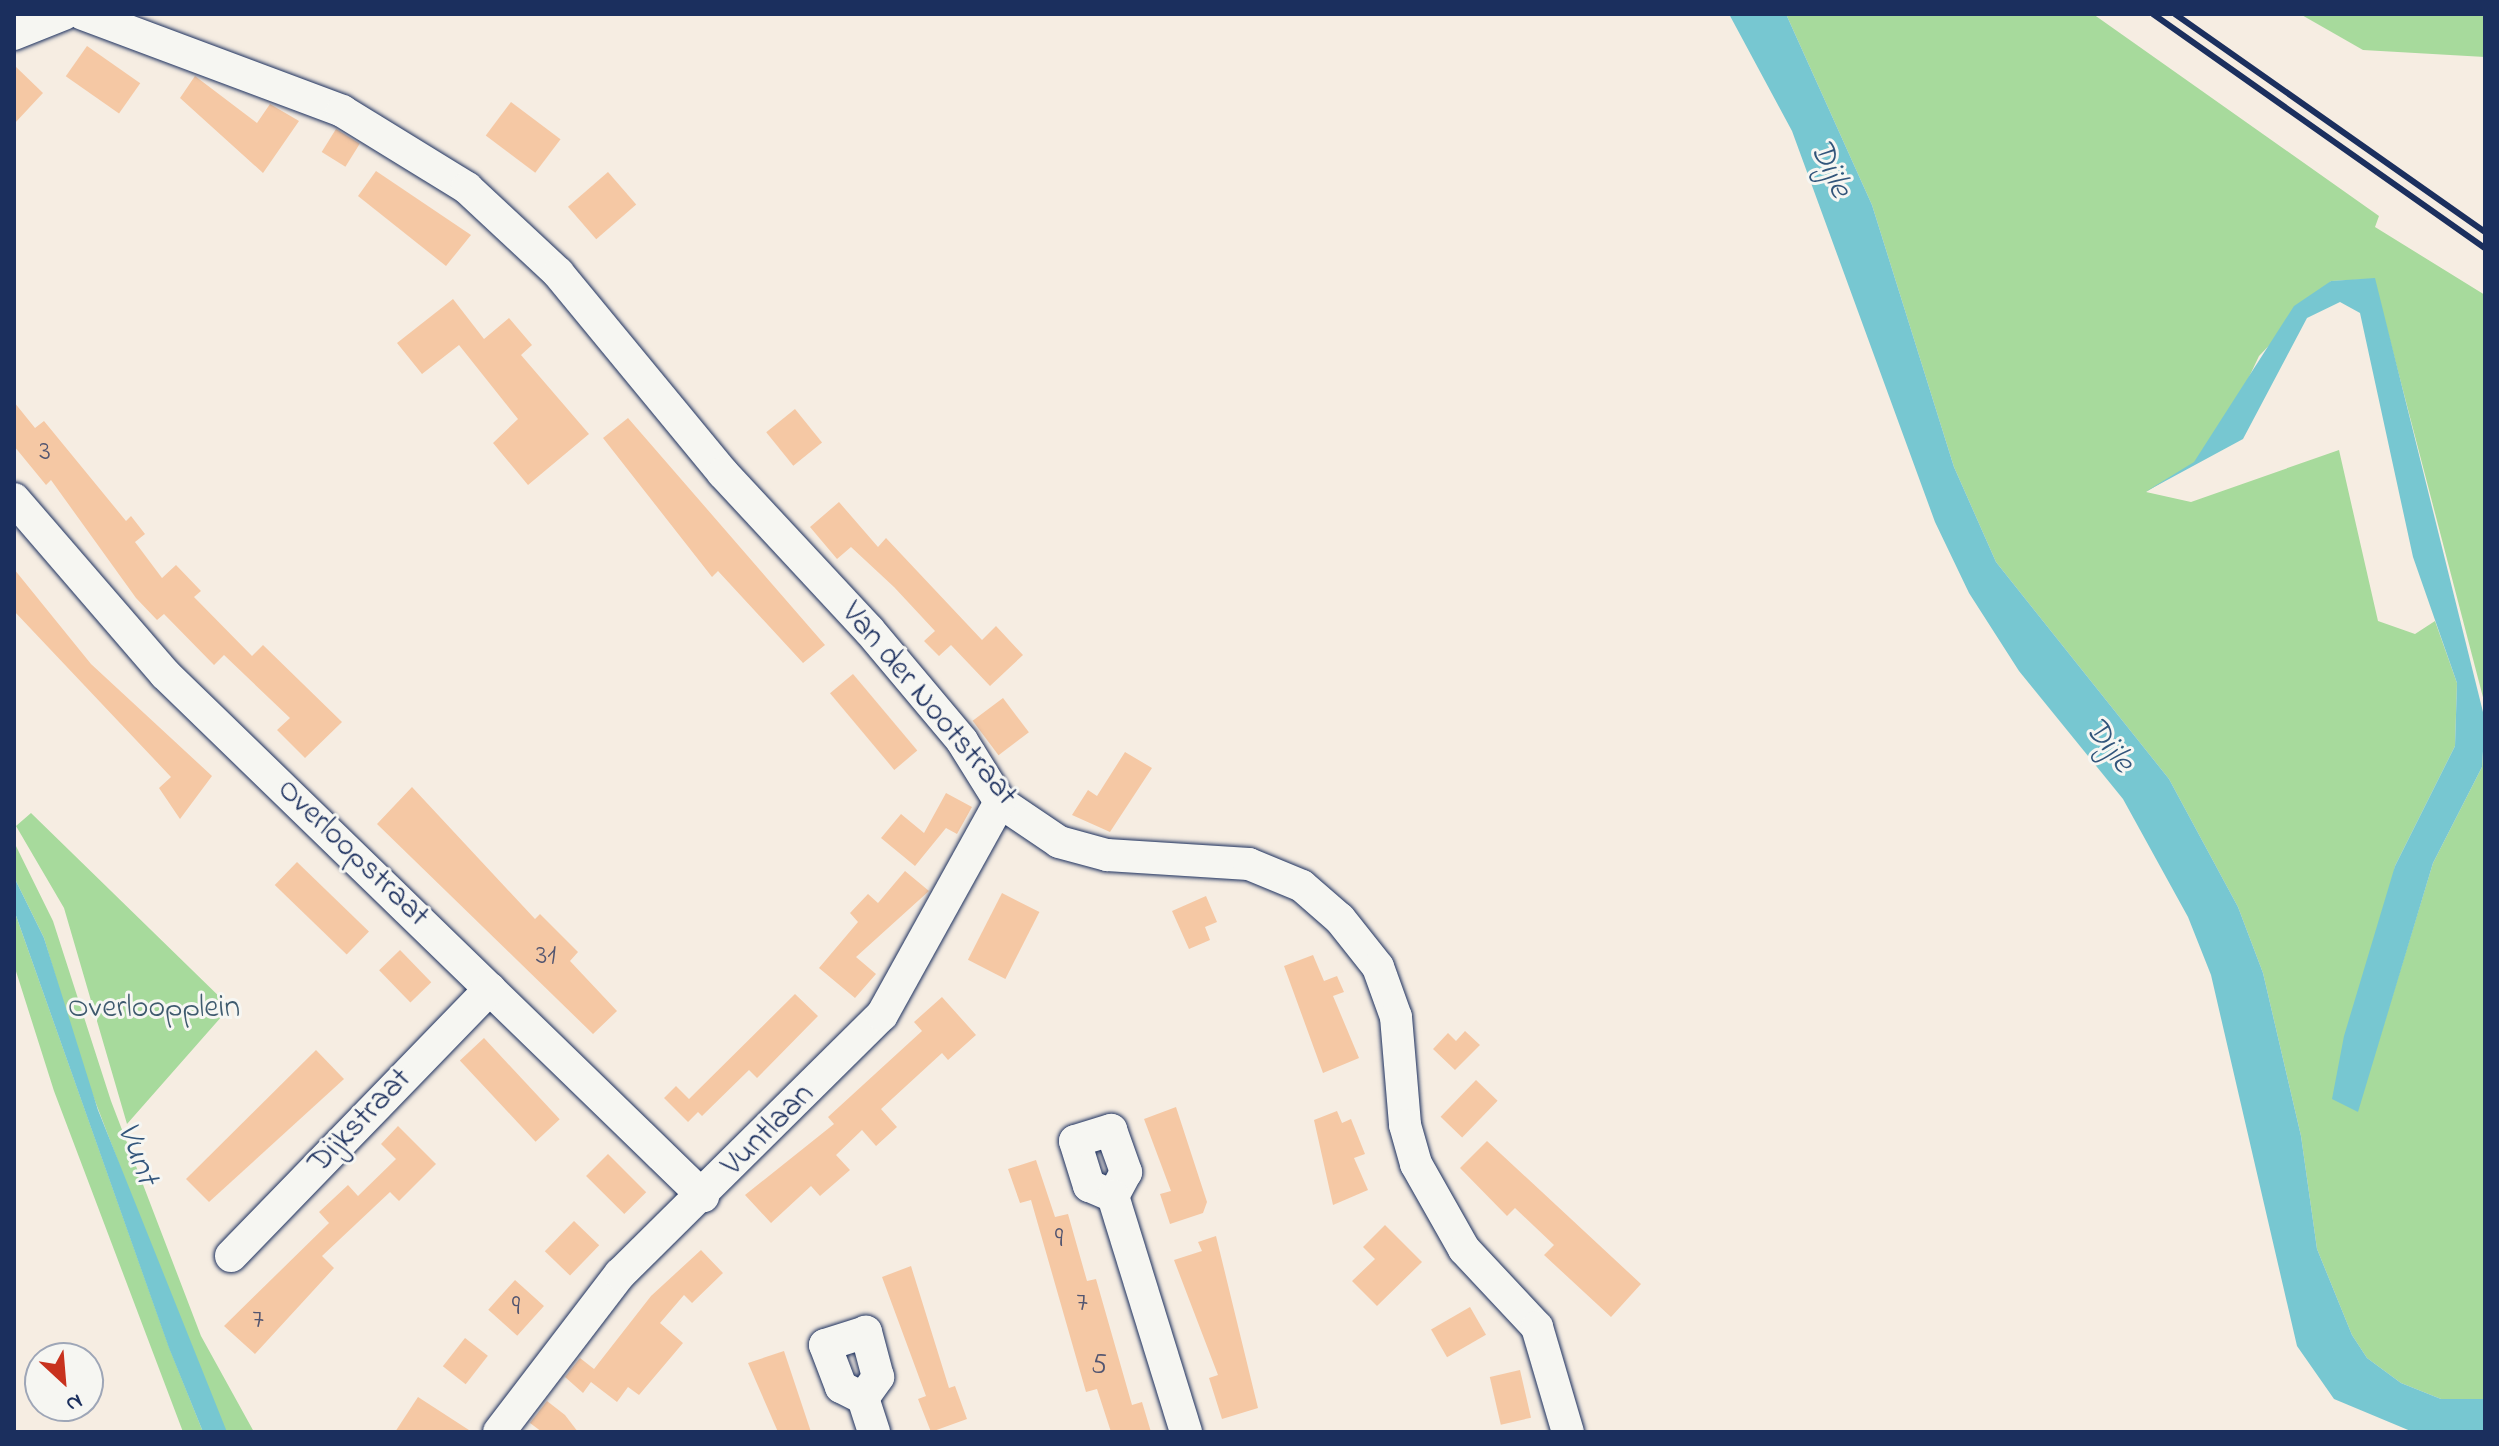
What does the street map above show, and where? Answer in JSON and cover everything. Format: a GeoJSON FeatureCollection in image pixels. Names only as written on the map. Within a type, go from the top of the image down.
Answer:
{"type":"FeatureCollection","features":[{"type":"Feature","properties":{"kind":"street"},"geometry":{"type":"LineString","coordinates":[[14,34],[64,14]]}},
{"type":"Feature","properties":{"kind":"street","name":"Van der Nootstraat"},"geometry":{"type":"LineString","coordinates":[[83,14],[342,111],[467,188],[558,273],[723,473],[869,630],[962,741],[1000,802],[1059,842],[1107,855],[1249,864],[1302,886],[1340,919],[1378,967],[1396,1017],[1405,1125],[1416,1164],[1464,1249],[1537,1327],[1568,1432]]}},
{"type":"Feature","properties":{"kind":"street","name":"Overloopstraat"},"geometry":{"type":"LineString","coordinates":[[14,499],[165,674],[703,1196]]}},
{"type":"Feature","properties":{"kind":"street","name":"Vuntlaan"},"geometry":{"type":"LineString","coordinates":[[499,1432],[620,1274],[703,1196],[882,1015],[1000,802]]}},
{"type":"Feature","properties":{"kind":"street","name":"Dijkstraat"},"geometry":{"type":"LineString","coordinates":[[231,1256],[490,989]]}},
{"type":"Feature","properties":{"kind":"street"},"geometry":{"type":"LineString","coordinates":[[1113,1196],[1186,1432]]}},
{"type":"Feature","properties":{"kind":"street"},"geometry":{"type":"LineString","coordinates":[[863,1398],[874,1432]]}},
{"type":"Feature","properties":{"kind":"green space"},"geometry":{"type":"Polygon","coordinates":[[[1786,14],[2093,14],[2379,216],[2375,227],[2485,295],[2485,705],[2374,279],[2331,281],[2259,356],[2232,413],[2194,463],[2146,492],[2191,502],[2339,450],[2378,621],[2415,634],[2435,621],[2457,683],[2455,746],[2395,866],[2357,1112],[2433,863],[2482,767],[2485,720],[2485,1399],[2441,1399],[2401,1383],[2367,1358],[2352,1335],[2317,1249],[2301,1136],[2263,973],[2238,907],[2169,779],[1996,562],[1954,467],[1872,205],[1786,14]]]}},
{"type":"Feature","properties":{"kind":"green space"},"geometry":{"type":"Polygon","coordinates":[[[2300,14],[2485,14],[2485,57],[2363,50],[2300,14]]]}},
{"type":"Feature","properties":{"kind":"green space","name":"Overloopplein"},"geometry":{"type":"Polygon","coordinates":[[[31,813],[230,1007],[127,1124],[64,908],[16,826],[31,813]]]}},
{"type":"Feature","properties":{"kind":"green space"},"geometry":{"type":"Polygon","coordinates":[[[14,842],[53,921],[111,1101],[201,1336],[254,1432],[227,1432],[214,1413],[84,1072],[44,938],[14,877],[14,842]]]}},
{"type":"Feature","properties":{"kind":"green space"},"geometry":{"type":"Polygon","coordinates":[[[14,910],[169,1347],[203,1432],[183,1432],[54,1091],[14,965],[14,910]]]}},
{"type":"Feature","properties":{"kind":"water","name":"Dijle"},"geometry":{"type":"Polygon","coordinates":[[[1729,14],[1786,14],[1872,205],[1954,467],[1996,562],[2169,779],[2238,907],[2263,973],[2301,1136],[2317,1249],[2352,1335],[2367,1358],[2401,1383],[2441,1399],[2485,1399],[2485,1432],[2413,1432],[2334,1399],[2297,1346],[2211,975],[2188,917],[2123,799],[2019,671],[1969,593],[1935,522],[1792,131],[1729,14]]]}},
{"type":"Feature","properties":{"kind":"water"},"geometry":{"type":"Polygon","coordinates":[[[2375,278],[2485,720],[2482,767],[2433,863],[2358,1112],[2332,1099],[2344,1036],[2395,866],[2455,746],[2457,683],[2413,557],[2360,313],[2340,302],[2307,318],[2243,439],[2145,492],[2194,462],[2294,306],[2331,281],[2375,278]]]}},
{"type":"Feature","properties":{"kind":"water"},"geometry":{"type":"Polygon","coordinates":[[[14,877],[44,938],[98,1110],[227,1432],[203,1432],[169,1348],[14,910],[14,877]]]}},
{"type":"Feature","properties":{"kind":"building"},"geometry":{"type":"Polygon","coordinates":[[[87,46],[140,83],[119,114],[66,76],[87,46]]]}},
{"type":"Feature","properties":{"kind":"building"},"geometry":{"type":"Polygon","coordinates":[[[14,65],[43,93],[14,124],[14,65]]]}},
{"type":"Feature","properties":{"kind":"building"},"geometry":{"type":"Polygon","coordinates":[[[195,76],[257,123],[270,104],[299,121],[263,173],[180,98],[195,76]]]}},
{"type":"Feature","properties":{"kind":"building"},"geometry":{"type":"Polygon","coordinates":[[[511,102],[561,139],[535,173],[486,136],[511,102]]]}},
{"type":"Feature","properties":{"kind":"building"},"geometry":{"type":"Polygon","coordinates":[[[336,129],[360,144],[345,167],[322,152],[336,129]]]}},
{"type":"Feature","properties":{"kind":"building"},"geometry":{"type":"Polygon","coordinates":[[[376,171],[471,235],[446,266],[358,196],[376,171]]]}},
{"type":"Feature","properties":{"kind":"building"},"geometry":{"type":"Polygon","coordinates":[[[608,172],[636,204],[596,239],[568,207],[608,172]]]}},
{"type":"Feature","properties":{"kind":"building"},"geometry":{"type":"Polygon","coordinates":[[[453,299],[484,339],[509,318],[532,345],[521,355],[589,434],[528,485],[493,443],[518,419],[459,345],[422,374],[397,343],[453,299]]]}},
{"type":"Feature","properties":{"kind":"building"},"geometry":{"type":"Polygon","coordinates":[[[14,402],[35,428],[44,421],[126,521],[131,516],[145,534],[135,542],[162,578],[176,565],[201,591],[194,597],[252,656],[263,645],[342,722],[305,758],[277,730],[290,718],[224,655],[214,665],[164,614],[157,620],[136,598],[51,480],[46,485],[14,446],[14,402]]]}},
{"type":"Feature","properties":{"kind":"building"},"geometry":{"type":"Polygon","coordinates":[[[795,409],[822,442],[793,466],[766,432],[795,409]]]}},
{"type":"Feature","properties":{"kind":"building"},"geometry":{"type":"Polygon","coordinates":[[[628,418],[825,645],[803,663],[718,571],[712,577],[603,438],[628,418]]]}},
{"type":"Feature","properties":{"kind":"building"},"geometry":{"type":"Polygon","coordinates":[[[839,502],[878,547],[886,538],[982,640],[996,626],[1023,655],[990,686],[951,645],[939,656],[924,641],[935,631],[894,587],[851,547],[837,559],[810,527],[839,502]]]}},
{"type":"Feature","properties":{"kind":"building"},"geometry":{"type":"Polygon","coordinates":[[[14,569],[91,664],[212,776],[180,819],[159,788],[171,777],[14,611],[14,569]]]}},
{"type":"Feature","properties":{"kind":"building"},"geometry":{"type":"Polygon","coordinates":[[[853,674],[917,751],[894,770],[830,693],[853,674]]]}},
{"type":"Feature","properties":{"kind":"building"},"geometry":{"type":"Polygon","coordinates":[[[1003,698],[1029,732],[999,755],[973,721],[1003,698]]]}},
{"type":"Feature","properties":{"kind":"building"},"geometry":{"type":"Polygon","coordinates":[[[1125,752],[1152,768],[1110,832],[1072,815],[1088,790],[1097,796],[1125,752]]]}},
{"type":"Feature","properties":{"kind":"building"},"geometry":{"type":"Polygon","coordinates":[[[412,787],[535,919],[540,914],[578,952],[570,961],[617,1011],[593,1034],[377,824],[412,787]]]}},
{"type":"Feature","properties":{"kind":"building"},"geometry":{"type":"Polygon","coordinates":[[[946,793],[972,807],[957,834],[946,828],[915,866],[881,838],[901,814],[924,833],[946,793]]]}},
{"type":"Feature","properties":{"kind":"building"},"geometry":{"type":"Polygon","coordinates":[[[297,862],[369,931],[347,954],[275,885],[297,862]]]}},
{"type":"Feature","properties":{"kind":"building"},"geometry":{"type":"Polygon","coordinates":[[[905,871],[929,891],[856,957],[876,974],[855,998],[819,968],[858,922],[850,913],[868,894],[878,903],[905,871]]]}},
{"type":"Feature","properties":{"kind":"building"},"geometry":{"type":"Polygon","coordinates":[[[1002,893],[1039,912],[1005,979],[968,960],[1002,893]]]}},
{"type":"Feature","properties":{"kind":"building"},"geometry":{"type":"Polygon","coordinates":[[[1206,896],[1217,922],[1205,927],[1210,940],[1189,949],[1172,911],[1206,896]]]}},
{"type":"Feature","properties":{"kind":"building"},"geometry":{"type":"Polygon","coordinates":[[[400,950],[431,982],[410,1003],[379,970],[400,950]]]}},
{"type":"Feature","properties":{"kind":"building"},"geometry":{"type":"Polygon","coordinates":[[[1313,955],[1324,981],[1337,976],[1344,992],[1333,996],[1359,1058],[1323,1073],[1284,966],[1313,955]]]}},
{"type":"Feature","properties":{"kind":"building"},"geometry":{"type":"Polygon","coordinates":[[[795,994],[818,1016],[757,1078],[749,1070],[702,1116],[698,1112],[688,1122],[664,1098],[676,1086],[689,1099],[795,994]]]}},
{"type":"Feature","properties":{"kind":"building"},"geometry":{"type":"Polygon","coordinates":[[[942,997],[976,1035],[948,1060],[942,1053],[881,1109],[897,1127],[876,1146],[862,1130],[836,1155],[850,1170],[820,1196],[811,1186],[771,1223],[745,1195],[834,1124],[828,1117],[922,1031],[914,1022],[942,997]]]}},
{"type":"Feature","properties":{"kind":"building"},"geometry":{"type":"Polygon","coordinates":[[[1465,1031],[1480,1045],[1455,1070],[1433,1049],[1448,1033],[1456,1041],[1465,1031]]]}},
{"type":"Feature","properties":{"kind":"building"},"geometry":{"type":"Polygon","coordinates":[[[484,1038],[560,1119],[536,1142],[460,1061],[484,1038]]]}},
{"type":"Feature","properties":{"kind":"building"},"geometry":{"type":"Polygon","coordinates":[[[316,1050],[344,1079],[209,1202],[186,1179],[316,1050]]]}},
{"type":"Feature","properties":{"kind":"building"},"geometry":{"type":"Polygon","coordinates":[[[1476,1080],[1498,1101],[1462,1138],[1441,1117],[1476,1080]]]}},
{"type":"Feature","properties":{"kind":"building"},"geometry":{"type":"Polygon","coordinates":[[[1176,1107],[1207,1202],[1203,1213],[1170,1224],[1160,1194],[1171,1191],[1144,1119],[1176,1107]]]}},
{"type":"Feature","properties":{"kind":"building"},"geometry":{"type":"Polygon","coordinates":[[[1337,1111],[1342,1123],[1351,1119],[1365,1154],[1354,1158],[1368,1190],[1333,1205],[1314,1120],[1337,1111]]]}},
{"type":"Feature","properties":{"kind":"building"},"geometry":{"type":"Polygon","coordinates":[[[398,1126],[436,1164],[399,1201],[390,1192],[322,1256],[334,1268],[255,1354],[224,1326],[329,1223],[319,1212],[348,1185],[358,1196],[396,1159],[381,1144],[398,1126]]]}},
{"type":"Feature","properties":{"kind":"building"},"geometry":{"type":"Polygon","coordinates":[[[1487,1141],[1641,1284],[1611,1317],[1544,1255],[1554,1245],[1515,1208],[1507,1216],[1460,1168],[1487,1141]]]}},
{"type":"Feature","properties":{"kind":"building"},"geometry":{"type":"Polygon","coordinates":[[[608,1154],[646,1192],[624,1214],[586,1176],[608,1154]]]}},
{"type":"Feature","properties":{"kind":"building"},"geometry":{"type":"Polygon","coordinates":[[[1036,1160],[1055,1217],[1068,1214],[1087,1281],[1096,1279],[1132,1405],[1142,1402],[1151,1432],[1111,1432],[1097,1389],[1086,1392],[1031,1200],[1020,1203],[1008,1169],[1036,1160]]]}},
{"type":"Feature","properties":{"kind":"building"},"geometry":{"type":"Polygon","coordinates":[[[574,1221],[599,1245],[570,1276],[545,1251],[574,1221]]]}},
{"type":"Feature","properties":{"kind":"building"},"geometry":{"type":"Polygon","coordinates":[[[1385,1225],[1422,1262],[1377,1306],[1352,1281],[1375,1259],[1363,1247],[1385,1225]]]}},
{"type":"Feature","properties":{"kind":"building"},"geometry":{"type":"Polygon","coordinates":[[[1216,1236],[1258,1408],[1222,1419],[1209,1378],[1218,1375],[1174,1260],[1202,1251],[1198,1242],[1216,1236]]]}},
{"type":"Feature","properties":{"kind":"building"},"geometry":{"type":"Polygon","coordinates":[[[701,1250],[723,1273],[692,1303],[684,1295],[660,1323],[683,1343],[639,1395],[628,1387],[617,1402],[591,1382],[583,1393],[565,1377],[580,1358],[594,1369],[651,1296],[701,1250]]]}},
{"type":"Feature","properties":{"kind":"building"},"geometry":{"type":"Polygon","coordinates":[[[911,1266],[949,1388],[955,1386],[967,1419],[931,1432],[918,1399],[926,1396],[882,1277],[911,1266]]]}},
{"type":"Feature","properties":{"kind":"building"},"geometry":{"type":"Polygon","coordinates":[[[515,1280],[544,1306],[517,1336],[488,1310],[515,1280]]]}},
{"type":"Feature","properties":{"kind":"building"},"geometry":{"type":"Polygon","coordinates":[[[1470,1307],[1486,1335],[1447,1357],[1431,1330],[1470,1307]]]}},
{"type":"Feature","properties":{"kind":"building"},"geometry":{"type":"Polygon","coordinates":[[[465,1338],[488,1356],[466,1384],[443,1366],[465,1338]]]}},
{"type":"Feature","properties":{"kind":"building"},"geometry":{"type":"Polygon","coordinates":[[[784,1351],[811,1432],[778,1432],[748,1363],[784,1351]]]}},
{"type":"Feature","properties":{"kind":"building"},"geometry":{"type":"Polygon","coordinates":[[[1520,1370],[1531,1418],[1501,1425],[1490,1377],[1520,1370]]]}},
{"type":"Feature","properties":{"kind":"building"},"geometry":{"type":"Polygon","coordinates":[[[418,1397],[472,1432],[395,1432],[418,1397]]]}},
{"type":"Feature","properties":{"kind":"building"},"geometry":{"type":"Polygon","coordinates":[[[547,1401],[565,1415],[578,1432],[542,1432],[530,1423],[547,1401]]]}},
{"type":"Feature","properties":{"kind":"railway"},"geometry":{"type":"LineString","coordinates":[[2153,14],[2485,248]]}},
{"type":"Feature","properties":{"kind":"railway"},"geometry":{"type":"LineString","coordinates":[[2175,14],[2485,232]]}},
{"type":"Feature","properties":{"kind":"water label","name":"Vunt"},"geometry":{"type":"Point","coordinates":[136,1154]}}]}
